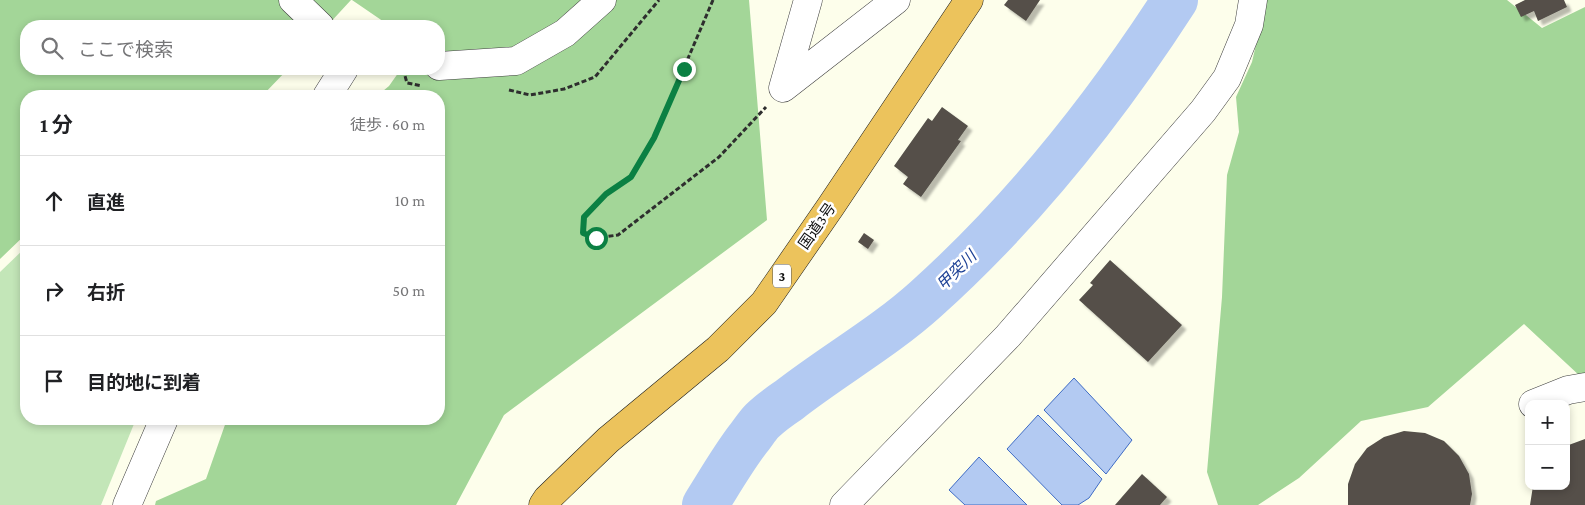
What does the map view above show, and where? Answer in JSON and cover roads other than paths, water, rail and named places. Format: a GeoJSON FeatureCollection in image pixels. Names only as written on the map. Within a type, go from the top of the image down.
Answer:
{"type":"FeatureCollection","features":[{"type":"Feature","properties":{"kind":"highway","name":"国道3号"},"geometry":{"type":"LineString","coordinates":[[543,505],[608,440],[718,349],[764,303],[969,0]]}},
{"type":"Feature","properties":{"kind":"street"},"geometry":{"type":"LineString","coordinates":[[293,0],[314,20]]}},
{"type":"Feature","properties":{"kind":"street"},"geometry":{"type":"LineString","coordinates":[[445,66],[516,61],[565,33],[602,0]]}},
{"type":"Feature","properties":{"kind":"street"},"geometry":{"type":"LineString","coordinates":[[808,0],[783,88],[896,0]]}},
{"type":"Feature","properties":{"kind":"street"},"geometry":{"type":"LineString","coordinates":[[844,505],[1008,336],[1203,112],[1227,78],[1249,24],[1252,0]]}},
{"type":"Feature","properties":{"kind":"street"},"geometry":{"type":"LineString","coordinates":[[332,90],[340,75]]}},
{"type":"Feature","properties":{"kind":"street"},"geometry":{"type":"LineString","coordinates":[[1542,400],[1568,390],[1585,387]]}},
{"type":"Feature","properties":{"kind":"street"},"geometry":{"type":"LineString","coordinates":[[127,505],[161,425]]}},
{"type":"Feature","properties":{"kind":"water"},"geometry":{"type":"Polygon","coordinates":[[[1074,378],[1132,440],[1106,474],[1044,410],[1074,378]]]}},
{"type":"Feature","properties":{"kind":"water"},"geometry":{"type":"Polygon","coordinates":[[[1038,415],[1102,479],[1089,498],[1078,505],[1062,505],[1007,449],[1038,415]]]}},
{"type":"Feature","properties":{"kind":"water"},"geometry":{"type":"Polygon","coordinates":[[[979,457],[1027,505],[965,505],[949,490],[979,457]]]}},
{"type":"Feature","properties":{"kind":"waterway","name":"甲突川"},"geometry":{"type":"LineString","coordinates":[[705,505],[736,455],[765,418],[910,313],[996,231],[1061,158],[1091,120],[1175,0]]}}]}
